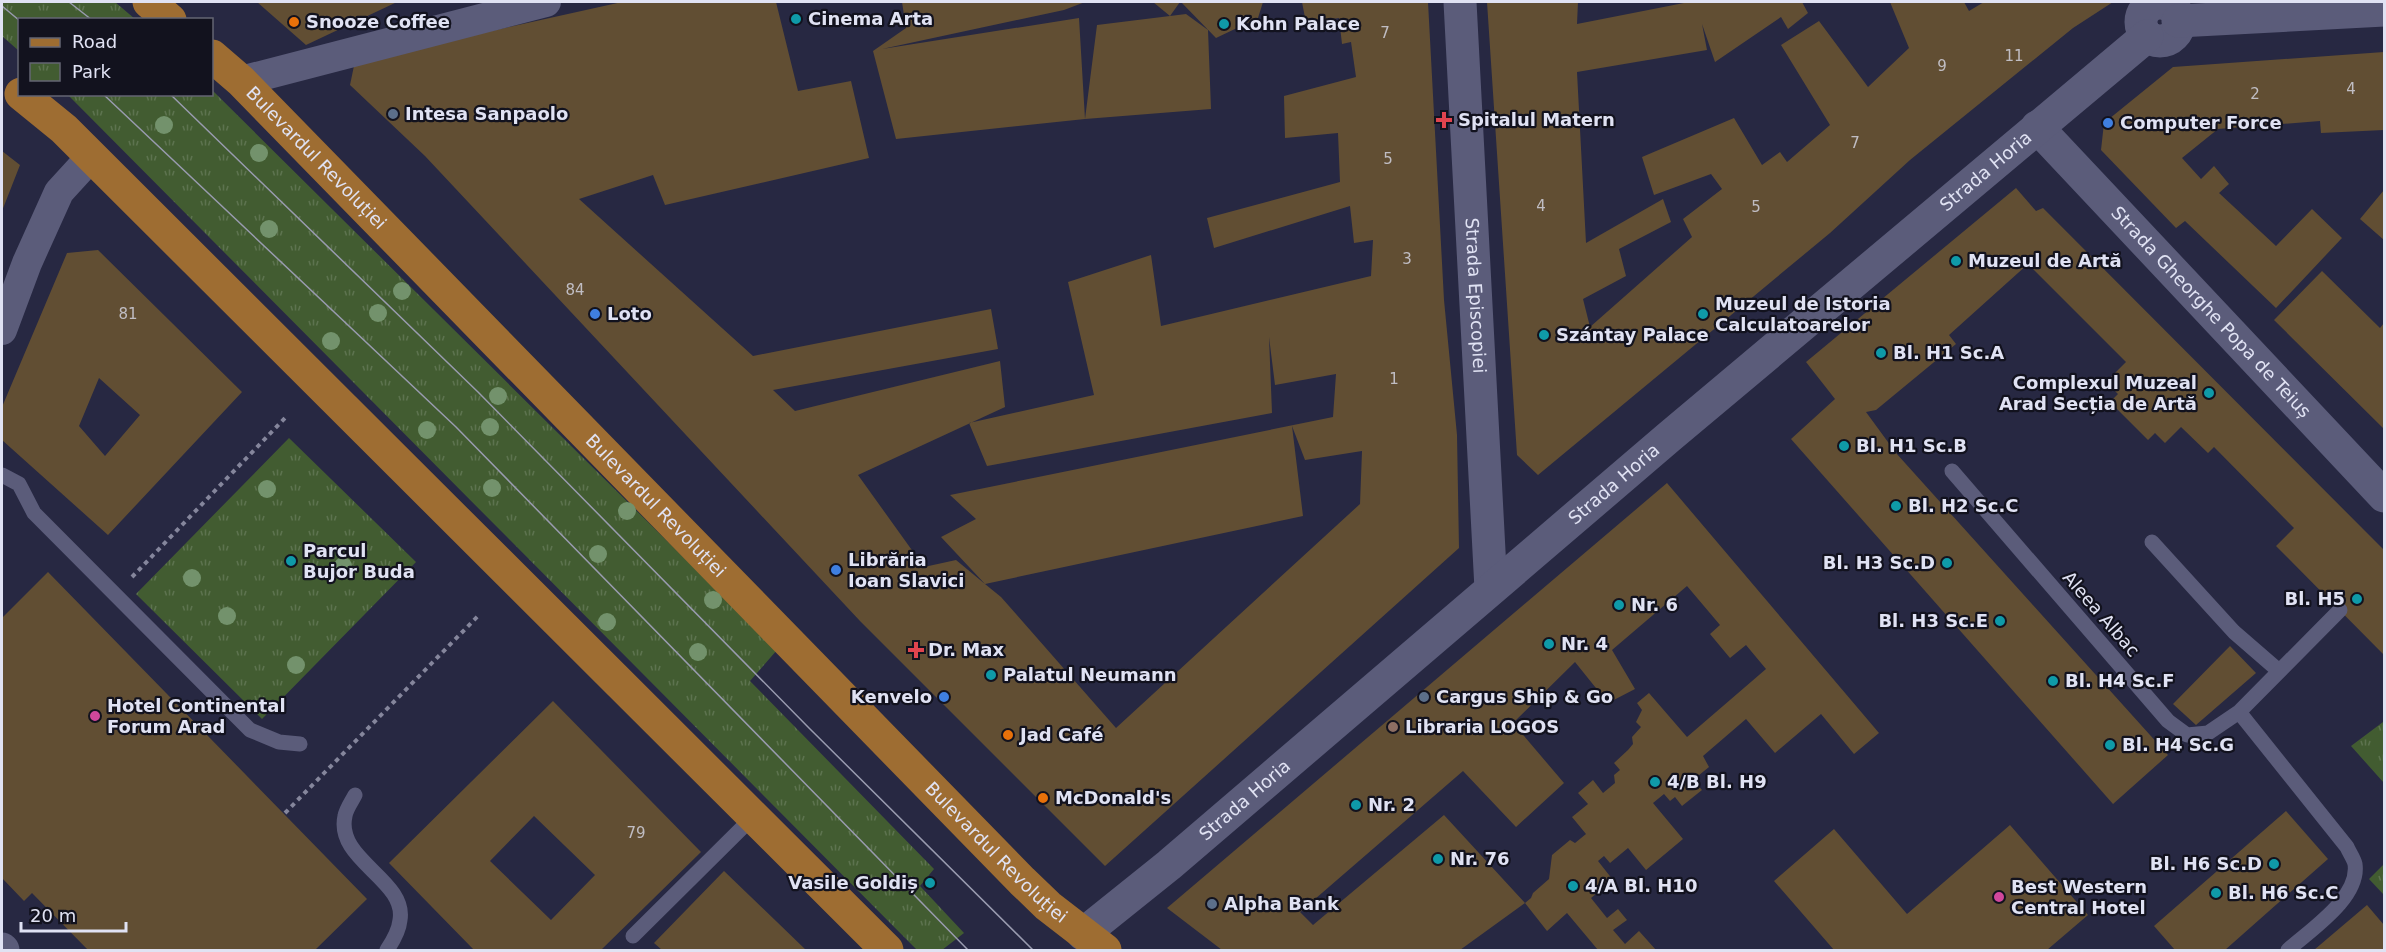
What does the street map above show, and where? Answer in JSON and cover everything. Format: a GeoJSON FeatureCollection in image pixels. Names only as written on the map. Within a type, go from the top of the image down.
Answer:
{"type":"FeatureCollection","features":[{"type":"Feature","properties":{"kind":"main road"},"geometry":{"type":"LineString","coordinates":[[149,2],[168,18]]}},
{"type":"Feature","properties":{"kind":"main road","name":"Bulevardul Revoluției"},"geometry":{"type":"LineString","coordinates":[[213,57],[241,81],[1085,945]]}},
{"type":"Feature","properties":{"kind":"main road"},"geometry":{"type":"LineString","coordinates":[[2,79],[18,92]]}},
{"type":"Feature","properties":{"kind":"main road"},"geometry":{"type":"LineString","coordinates":[[23,96],[64,129],[888,951]]}},
{"type":"Feature","properties":{"kind":"street"},"geometry":{"type":"LineString","coordinates":[[241,81],[546,2]]}},
{"type":"Feature","properties":{"kind":"street","name":"Strada Episcopiei"},"geometry":{"type":"LineString","coordinates":[[1460,2],[1491,590]]}},
{"type":"Feature","properties":{"kind":"street"},"geometry":{"type":"LineString","coordinates":[[2164,9],[2385,10]]}},
{"type":"Feature","properties":{"kind":"street","name":"Strada Horia"},"geometry":{"type":"LineString","coordinates":[[1085,945],[1169,865],[2037,127],[2147,36],[2157,40],[2168,39],[2175,32],[2164,9]]}},
{"type":"Feature","properties":{"kind":"street","name":"Strada Gheorghe Popa de Teiuș"},"geometry":{"type":"LineString","coordinates":[[2037,127],[2385,496]]}},
{"type":"Feature","properties":{"kind":"street"},"geometry":{"type":"LineString","coordinates":[[2,330],[27,263],[59,192],[91,157]]}},
{"type":"Feature","properties":{"kind":"lane","name":"Aleea Albac"},"geometry":{"type":"LineString","coordinates":[[1952,471],[2168,721],[2187,735],[2208,733],[2239,712],[2340,610]]}},
{"type":"Feature","properties":{"kind":"lane"},"geometry":{"type":"LineString","coordinates":[[2,475],[19,484],[34,513],[250,730],[279,742],[300,744]]}},
{"type":"Feature","properties":{"kind":"lane"},"geometry":{"type":"LineString","coordinates":[[2152,542],[2234,632],[2279,671]]}},
{"type":"Feature","properties":{"kind":"lane"},"geometry":{"type":"LineString","coordinates":[[2239,712],[2347,847],[2355,863],[2354,882],[2345,899],[2288,951]]}},
{"type":"Feature","properties":{"kind":"lane"},"geometry":{"type":"LineString","coordinates":[[355,795],[344,817],[347,839],[358,857],[385,884],[398,904],[401,918],[387,951]]}},
{"type":"Feature","properties":{"kind":"lane"},"geometry":{"type":"LineString","coordinates":[[633,936],[753,817]]}},
{"type":"Feature","properties":{"kind":"path"},"geometry":{"type":"LineString","coordinates":[[115,595],[285,418]]}},
{"type":"Feature","properties":{"kind":"path"},"geometry":{"type":"LineString","coordinates":[[285,813],[479,615]]}},
{"type":"Feature","properties":{"kind":"green space"},"geometry":{"type":"Polygon","coordinates":[[[2,2],[115,2],[134,18],[18,18],[18,50],[2,36],[2,2]]]}},
{"type":"Feature","properties":{"kind":"green space"},"geometry":{"type":"Polygon","coordinates":[[[213,91],[777,650],[750,681],[934,869],[920,886],[964,933],[942,950],[917,950],[69,96],[213,96],[213,91]]]}},
{"type":"Feature","properties":{"kind":"green space"},"geometry":{"type":"Polygon","coordinates":[[[289,438],[416,562],[262,719],[136,594],[289,438]]]}},
{"type":"Feature","properties":{"kind":"green space"},"geometry":{"type":"Polygon","coordinates":[[[2383,722],[2384,724],[2384,783],[2351,746],[2383,722]]]}},
{"type":"Feature","properties":{"kind":"green space"},"geometry":{"type":"Polygon","coordinates":[[[2384,864],[2384,895],[2369,879],[2384,864]]]}},
{"type":"Feature","properties":{"kind":"building"},"geometry":{"type":"Polygon","coordinates":[[[257,2],[397,2],[306,45],[257,2]]]}},
{"type":"Feature","properties":{"kind":"building"},"geometry":{"type":"Polygon","coordinates":[[[622,2],[776,2],[798,91],[851,81],[869,158],[665,205],[653,175],[579,199],[753,356],[991,309],[998,349],[773,390],[795,411],[1000,361],[1005,407],[972,422],[1094,395],[1068,282],[1151,255],[1161,326],[1371,276],[1373,240],[1354,243],[1350,206],[1214,248],[1207,218],[1340,182],[1338,133],[1285,138],[1284,96],[1356,77],[1351,42],[1342,44],[1339,18],[1306,23],[1302,2],[1428,2],[1444,300],[1457,435],[1459,548],[1105,866],[860,621],[425,156],[350,85],[355,61],[622,2]],[[1269,337],[1272,413],[987,466],[969,424],[858,475],[924,567],[956,560],[985,584],[941,537],[976,519],[950,495],[1333,417],[1336,374],[1275,385],[1269,337]],[[1292,426],[1303,516],[985,584],[1001,597],[1116,728],[1360,504],[1362,451],[1305,460],[1292,426]]]}},
{"type":"Feature","properties":{"kind":"building"},"geometry":{"type":"Polygon","coordinates":[[[902,2],[1085,2],[1064,10],[882,49],[1079,18],[1085,119],[896,139],[873,51],[906,28],[902,2]]]}},
{"type":"Feature","properties":{"kind":"building"},"geometry":{"type":"Polygon","coordinates":[[[1153,2],[1180,2],[1170,16],[1153,2]]]}},
{"type":"Feature","properties":{"kind":"building","name":"Kohn Palace"},"geometry":{"type":"Polygon","coordinates":[[[1181,2],[1263,2],[1258,18],[1216,38],[1181,2]]]}},
{"type":"Feature","properties":{"kind":"building"},"geometry":{"type":"Polygon","coordinates":[[[1487,2],[1578,2],[1577,24],[1689,2],[1802,2],[1808,13],[1788,29],[1781,17],[1715,62],[1702,24],[1707,50],[1577,72],[1586,243],[1663,199],[1671,222],[1619,249],[1626,276],[1583,299],[1590,327],[1692,237],[1683,219],[1722,189],[1711,174],[1654,195],[1642,157],[1734,118],[1762,165],[1780,152],[1787,162],[1830,125],[1781,45],[1819,21],[1868,87],[1909,48],[1890,2],[1964,2],[1969,11],[1984,2],[2113,2],[2073,28],[1910,160],[1830,233],[1538,475],[1517,455],[1487,2]]]}},
{"type":"Feature","properties":{"kind":"building"},"geometry":{"type":"Polygon","coordinates":[[[1186,14],[1208,30],[1211,109],[1085,119],[1097,25],[1186,14]]]}},
{"type":"Feature","properties":{"kind":"building"},"geometry":{"type":"Polygon","coordinates":[[[2384,52],[2384,130],[2321,133],[2320,121],[2218,129],[2182,158],[2201,179],[2214,166],[2229,184],[2219,193],[2276,246],[2312,209],[2342,238],[2276,308],[2185,221],[2176,228],[2101,150],[2104,123],[2173,67],[2384,52]]]}},
{"type":"Feature","properties":{"kind":"building"},"geometry":{"type":"Polygon","coordinates":[[[2,151],[20,165],[2,211],[2,151]]]}},
{"type":"Feature","properties":{"kind":"building"},"geometry":{"type":"Polygon","coordinates":[[[2016,188],[2036,211],[2043,208],[2384,550],[2384,655],[2276,546],[2294,528],[2214,447],[2208,453],[2181,427],[2165,443],[2155,433],[2148,440],[2110,402],[2118,394],[2106,382],[2126,362],[2028,264],[1949,335],[1956,344],[1876,410],[1866,412],[1896,453],[2168,755],[2113,804],[1791,439],[1835,399],[1806,362],[2016,188]]]}},
{"type":"Feature","properties":{"kind":"building"},"geometry":{"type":"Polygon","coordinates":[[[2384,190],[2384,240],[2360,219],[2384,190]]]}},
{"type":"Feature","properties":{"kind":"building"},"geometry":{"type":"Polygon","coordinates":[[[98,250],[242,392],[108,535],[2,440],[2,407],[67,253],[98,250]],[[99,378],[79,426],[105,456],[140,415],[99,378]]]}},
{"type":"Feature","properties":{"kind":"building"},"geometry":{"type":"Polygon","coordinates":[[[2322,271],[2380,328],[2384,323],[2384,429],[2274,320],[2322,271]]]}},
{"type":"Feature","properties":{"kind":"building"},"geometry":{"type":"Polygon","coordinates":[[[1667,483],[1879,733],[1854,754],[1821,714],[1775,753],[1746,719],[1703,756],[1709,767],[1693,780],[1702,790],[1682,806],[1675,797],[1670,801],[1664,794],[1653,803],[1683,839],[1646,870],[1628,848],[1610,863],[1604,856],[1598,861],[1613,880],[1591,898],[1607,918],[1618,909],[1627,920],[1613,930],[1625,944],[1639,931],[1656,950],[1598,950],[1567,913],[1547,931],[1525,903],[1460,950],[1222,950],[1167,908],[1667,483]],[[1687,586],[1612,650],[1635,689],[1608,703],[1575,662],[1513,723],[1564,783],[1516,827],[1463,771],[1300,912],[1313,925],[1444,815],[1525,903],[1549,879],[1552,855],[1570,840],[1575,843],[1586,834],[1572,817],[1588,804],[1578,793],[1593,780],[1603,793],[1615,783],[1614,775],[1620,770],[1614,763],[1633,744],[1632,737],[1641,727],[1636,722],[1642,710],[1637,703],[1649,693],[1687,737],[1766,669],[1746,645],[1730,658],[1710,634],[1720,625],[1687,586]]]}},
{"type":"Feature","properties":{"kind":"building","name":"Hotel Continental Forum Arad"},"geometry":{"type":"Polygon","coordinates":[[[48,572],[367,899],[315,950],[88,950],[32,893],[24,901],[2,878],[2,618],[48,572]]]}},
{"type":"Feature","properties":{"kind":"building"},"geometry":{"type":"Polygon","coordinates":[[[2230,646],[2256,673],[2196,725],[2173,704],[2230,646]]]}},
{"type":"Feature","properties":{"kind":"building"},"geometry":{"type":"Polygon","coordinates":[[[553,701],[701,852],[601,950],[474,950],[389,863],[553,701]],[[534,816],[490,861],[551,920],[595,875],[534,816]]]}},
{"type":"Feature","properties":{"kind":"building"},"geometry":{"type":"Polygon","coordinates":[[[2286,811],[2328,859],[2225,950],[2175,950],[2154,926],[2286,811]]]}},
{"type":"Feature","properties":{"kind":"building","name":"Best Western Central Hotel"},"geometry":{"type":"Polygon","coordinates":[[[2010,825],[2088,915],[2047,950],[1834,950],[1774,881],[1834,829],[1907,914],[2010,825]]]}},
{"type":"Feature","properties":{"kind":"building"},"geometry":{"type":"Polygon","coordinates":[[[724,871],[806,950],[662,950],[654,943],[724,871]]]}},
{"type":"Feature","properties":{"kind":"building"},"geometry":{"type":"Polygon","coordinates":[[[2367,905],[2384,925],[2384,950],[2314,950],[2367,905]]]}},
{"type":"Feature","properties":{"kind":"tram line"},"geometry":{"type":"LineString","coordinates":[[69,2],[89,18]]}},
{"type":"Feature","properties":{"kind":"tram line"},"geometry":{"type":"LineString","coordinates":[[2,6],[18,19]]}},
{"type":"Feature","properties":{"kind":"tram line"},"geometry":{"type":"LineString","coordinates":[[105,96],[456,427],[968,950]]}},
{"type":"Feature","properties":{"kind":"tram line"},"geometry":{"type":"LineString","coordinates":[[172,96],[478,392],[809,728],[1033,950]]}},
{"type":"Feature","properties":{"kind":"place","name":"Cinema Arta"},"geometry":{"type":"Point","coordinates":[796,19]}},
{"type":"Feature","properties":{"kind":"place","name":"Snooze Coffee"},"geometry":{"type":"Point","coordinates":[294,22]}},
{"type":"Feature","properties":{"kind":"place","name":"Kohn Palace"},"geometry":{"type":"Point","coordinates":[1224,24]}},
{"type":"Feature","properties":{"kind":"place","name":"Intesa Sanpaolo"},"geometry":{"type":"Point","coordinates":[393,114]}},
{"type":"Feature","properties":{"kind":"place","name":"Spitalul Matern"},"geometry":{"type":"Point","coordinates":[1444,120]}},
{"type":"Feature","properties":{"kind":"place","name":"Computer Force"},"geometry":{"type":"Point","coordinates":[2108,123]}},
{"type":"Feature","properties":{"kind":"place","name":"Muzeul de Artă"},"geometry":{"type":"Point","coordinates":[1956,261]}},
{"type":"Feature","properties":{"kind":"place","name":"Loto"},"geometry":{"type":"Point","coordinates":[595,314]}},
{"type":"Feature","properties":{"kind":"place","name":"Muzeul de Istoria Calculatoarelor"},"geometry":{"type":"Point","coordinates":[1703,314]}},
{"type":"Feature","properties":{"kind":"place","name":"Szántay Palace"},"geometry":{"type":"Point","coordinates":[1544,335]}},
{"type":"Feature","properties":{"kind":"place","name":"Bl. H1 Sc.A"},"geometry":{"type":"Point","coordinates":[1881,353]}},
{"type":"Feature","properties":{"kind":"place","name":"Complexul Muzeal Arad Secția de Artă"},"geometry":{"type":"Point","coordinates":[2209,393]}},
{"type":"Feature","properties":{"kind":"place","name":"Bl. H1 Sc.B"},"geometry":{"type":"Point","coordinates":[1844,446]}},
{"type":"Feature","properties":{"kind":"place","name":"Bl. H2 Sc.C"},"geometry":{"type":"Point","coordinates":[1896,506]}},
{"type":"Feature","properties":{"kind":"place","name":"Parcul Bujor Buda"},"geometry":{"type":"Point","coordinates":[291,561]}},
{"type":"Feature","properties":{"kind":"place","name":"Bl. H3 Sc.D"},"geometry":{"type":"Point","coordinates":[1947,563]}},
{"type":"Feature","properties":{"kind":"place","name":"Librăria Ioan Slavici"},"geometry":{"type":"Point","coordinates":[836,570]}},
{"type":"Feature","properties":{"kind":"place","name":"Bl. H5"},"geometry":{"type":"Point","coordinates":[2357,599]}},
{"type":"Feature","properties":{"kind":"place","name":"Nr. 6"},"geometry":{"type":"Point","coordinates":[1619,605]}},
{"type":"Feature","properties":{"kind":"place","name":"Bl. H3 Sc.E"},"geometry":{"type":"Point","coordinates":[2000,621]}},
{"type":"Feature","properties":{"kind":"place","name":"Nr. 4"},"geometry":{"type":"Point","coordinates":[1549,644]}},
{"type":"Feature","properties":{"kind":"place","name":"Dr. Max"},"geometry":{"type":"Point","coordinates":[916,650]}},
{"type":"Feature","properties":{"kind":"place","name":"Palatul Neumann"},"geometry":{"type":"Point","coordinates":[991,675]}},
{"type":"Feature","properties":{"kind":"place","name":"Bl. H4 Sc.F"},"geometry":{"type":"Point","coordinates":[2053,681]}},
{"type":"Feature","properties":{"kind":"place","name":"Kenvelo"},"geometry":{"type":"Point","coordinates":[944,697]}},
{"type":"Feature","properties":{"kind":"place","name":"Cargus Ship & Go"},"geometry":{"type":"Point","coordinates":[1424,697]}},
{"type":"Feature","properties":{"kind":"place","name":"Hotel Continental Forum Arad"},"geometry":{"type":"Point","coordinates":[95,716]}},
{"type":"Feature","properties":{"kind":"place","name":"Libraria LOGOS"},"geometry":{"type":"Point","coordinates":[1393,727]}},
{"type":"Feature","properties":{"kind":"place","name":"Jad Café"},"geometry":{"type":"Point","coordinates":[1008,735]}},
{"type":"Feature","properties":{"kind":"place","name":"Bl. H4 Sc.G"},"geometry":{"type":"Point","coordinates":[2110,745]}},
{"type":"Feature","properties":{"kind":"place","name":"4/B Bl. H9"},"geometry":{"type":"Point","coordinates":[1655,782]}},
{"type":"Feature","properties":{"kind":"place","name":"McDonald's"},"geometry":{"type":"Point","coordinates":[1043,798]}},
{"type":"Feature","properties":{"kind":"place","name":"Nr. 2"},"geometry":{"type":"Point","coordinates":[1356,805]}},
{"type":"Feature","properties":{"kind":"place","name":"Nr. 76"},"geometry":{"type":"Point","coordinates":[1438,859]}},
{"type":"Feature","properties":{"kind":"place","name":"Bl. H6 Sc.D"},"geometry":{"type":"Point","coordinates":[2274,864]}},
{"type":"Feature","properties":{"kind":"place","name":"Vasile Goldiș"},"geometry":{"type":"Point","coordinates":[930,883]}},
{"type":"Feature","properties":{"kind":"place","name":"4/A Bl. H10"},"geometry":{"type":"Point","coordinates":[1573,886]}},
{"type":"Feature","properties":{"kind":"place","name":"Bl. H6 Sc.C"},"geometry":{"type":"Point","coordinates":[2216,893]}},
{"type":"Feature","properties":{"kind":"place","name":"Best Western Central Hotel"},"geometry":{"type":"Point","coordinates":[1999,897]}},
{"type":"Feature","properties":{"kind":"place","name":"Alpha Bank"},"geometry":{"type":"Point","coordinates":[1212,904]}}]}
